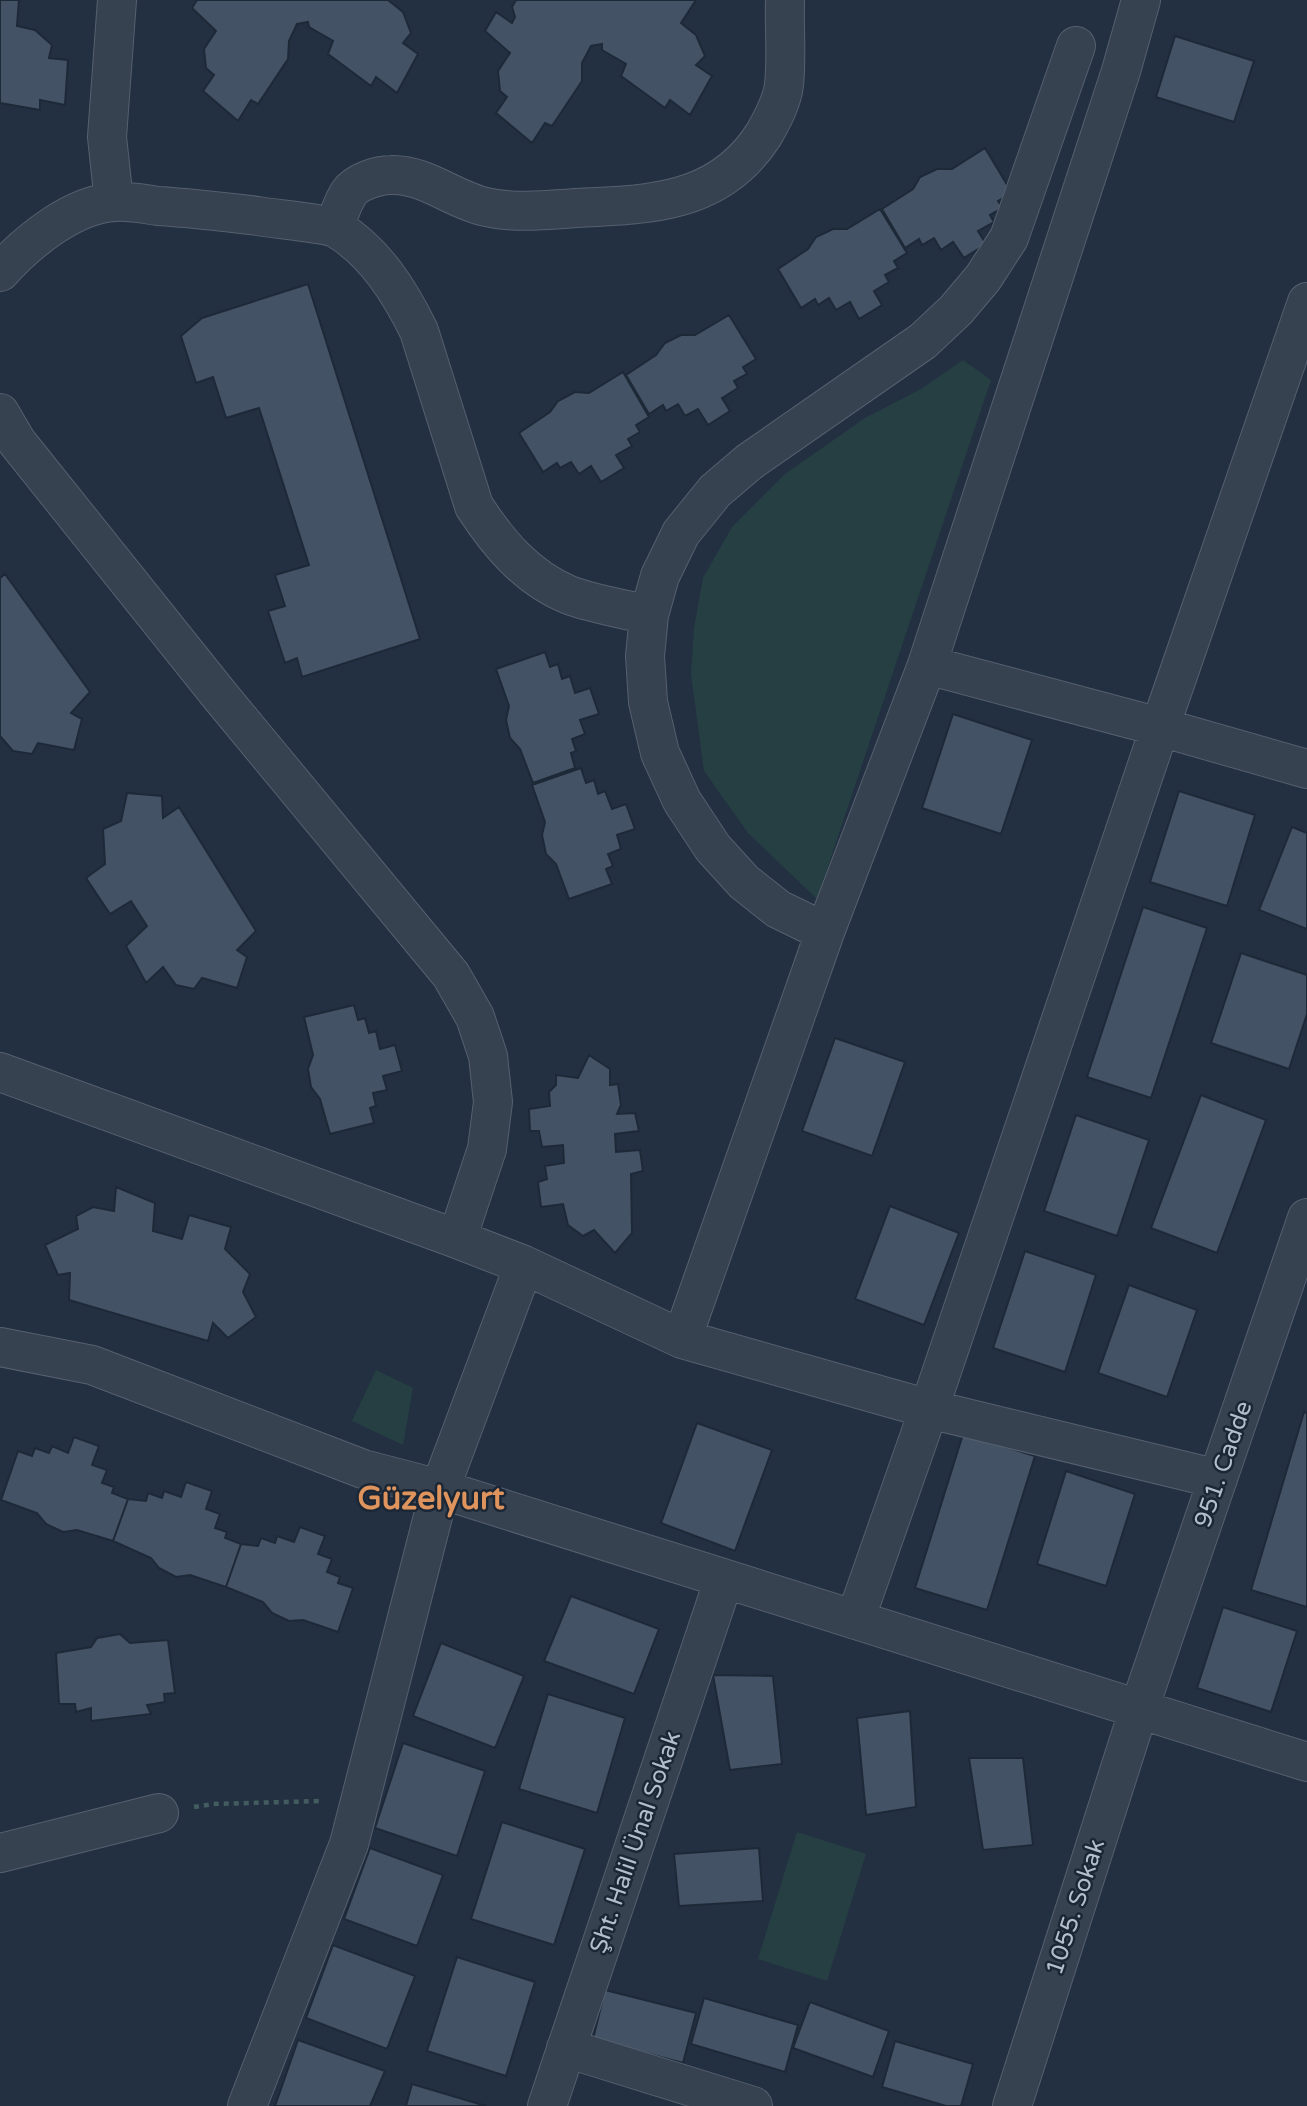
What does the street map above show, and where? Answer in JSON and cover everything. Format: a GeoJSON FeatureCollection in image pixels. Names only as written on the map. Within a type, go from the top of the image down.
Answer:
{"type":"FeatureCollection","features":[{"type":"Feature","properties":{"kind":"street"},"geometry":{"type":"LineString","coordinates":[[114,202],[107,137],[117,0]]}},
{"type":"Feature","properties":{"kind":"street"},"geometry":{"type":"LineString","coordinates":[[334,227],[349,191],[374,178],[391,174],[428,182],[458,198],[486,207],[513,210],[644,204],[677,198],[708,187],[732,171],[753,151],[772,120],[783,87],[785,0]]}},
{"type":"Feature","properties":{"kind":"street"},"geometry":{"type":"LineString","coordinates":[[682,1339],[825,932],[927,665],[1121,71],[1141,0]]}},
{"type":"Feature","properties":{"kind":"street"},"geometry":{"type":"LineString","coordinates":[[825,932],[778,909],[744,882],[713,848],[682,801],[660,753],[648,702],[645,656],[649,615],[660,576],[681,533],[715,491],[748,462],[923,341],[956,310],[983,278],[1009,239],[1076,46]]}},
{"type":"Feature","properties":{"kind":"street"},"geometry":{"type":"LineString","coordinates":[[0,272],[37,236],[61,221],[88,209],[114,202],[219,211],[334,227],[361,248],[384,272],[406,304],[419,331],[474,506],[490,531],[511,556],[529,571],[569,595],[649,615]]}},
{"type":"Feature","properties":{"kind":"street"},"geometry":{"type":"LineString","coordinates":[[855,1620],[1307,302]]}},
{"type":"Feature","properties":{"kind":"street"},"geometry":{"type":"LineString","coordinates":[[0,413],[17,442],[221,697],[451,975],[475,1017],[488,1056],[493,1102],[487,1149],[457,1239]]}},
{"type":"Feature","properties":{"kind":"street"},"geometry":{"type":"LineString","coordinates":[[927,665],[1307,769]]}},
{"type":"Feature","properties":{"kind":"street"},"geometry":{"type":"LineString","coordinates":[[0,1072],[524,1265],[682,1339],[929,1409],[1218,1479]]}},
{"type":"Feature","properties":{"kind":"street","name":"951. Cadde"},"geometry":{"type":"LineString","coordinates":[[1139,1709],[1218,1479],[1298,1274],[1307,1218]]}},
{"type":"Feature","properties":{"kind":"street"},"geometry":{"type":"LineString","coordinates":[[247,2106],[349,1844],[440,1489],[524,1265]]}},
{"type":"Feature","properties":{"kind":"street"},"geometry":{"type":"LineString","coordinates":[[0,1347],[92,1365],[363,1469],[440,1489],[1307,1762]]}},
{"type":"Feature","properties":{"kind":"street","name":"Şht. Halil Ünal Sokak"},"geometry":{"type":"LineString","coordinates":[[547,2106],[724,1579]]}},
{"type":"Feature","properties":{"kind":"street","name":"1055. Sokak"},"geometry":{"type":"LineString","coordinates":[[1012,2106],[1139,1709]]}},
{"type":"Feature","properties":{"kind":"street"},"geometry":{"type":"LineString","coordinates":[[0,1853],[159,1813]]}},
{"type":"Feature","properties":{"kind":"street"},"geometry":{"type":"LineString","coordinates":[[566,2048],[753,2106]]}},
{"type":"Feature","properties":{"kind":"path"},"geometry":{"type":"LineString","coordinates":[[159,1813],[213,1804],[360,1800]]}},
{"type":"Feature","properties":{"kind":"green space"},"geometry":{"type":"Polygon","coordinates":[[[963,360],[991,380],[817,899],[748,833],[704,771],[691,674],[694,628],[703,578],[732,527],[785,474],[865,418],[921,389],[963,360]]]}},
{"type":"Feature","properties":{"kind":"green space"},"geometry":{"type":"Polygon","coordinates":[[[376,1370],[413,1388],[403,1445],[352,1421],[376,1370]]]}},
{"type":"Feature","properties":{"kind":"green space"},"geometry":{"type":"Polygon","coordinates":[[[797,1832],[866,1854],[827,1981],[758,1959],[797,1832]]]}},
{"type":"Feature","properties":{"kind":"building"},"geometry":{"type":"Polygon","coordinates":[[[0,0],[19,0],[17,26],[35,30],[52,45],[49,58],[68,60],[65,105],[40,100],[40,110],[0,103],[0,0]]]}},
{"type":"Feature","properties":{"kind":"building"},"geometry":{"type":"Polygon","coordinates":[[[197,0],[388,0],[403,12],[411,33],[403,43],[418,54],[397,93],[376,77],[371,86],[328,54],[333,41],[309,27],[308,22],[297,24],[289,41],[288,59],[258,104],[251,100],[238,121],[203,91],[214,75],[206,68],[204,49],[216,31],[192,8],[197,0]]]}},
{"type":"Feature","properties":{"kind":"building"},"geometry":{"type":"Polygon","coordinates":[[[516,0],[696,0],[681,23],[696,35],[705,56],[696,65],[712,76],[690,115],[670,100],[665,108],[621,76],[626,64],[602,50],[602,44],[591,46],[582,63],[582,81],[552,126],[545,123],[532,143],[496,113],[507,97],[500,91],[498,71],[510,53],[485,31],[496,12],[512,23],[515,17],[512,7],[516,0]]]}},
{"type":"Feature","properties":{"kind":"building"},"geometry":{"type":"Polygon","coordinates":[[[1175,36],[1254,61],[1234,122],[1156,97],[1175,36]]]}},
{"type":"Feature","properties":{"kind":"building"},"geometry":{"type":"Polygon","coordinates":[[[985,148],[1012,193],[998,201],[1003,208],[990,215],[994,222],[978,231],[986,244],[964,258],[953,242],[941,250],[934,238],[922,245],[919,239],[905,248],[882,209],[913,189],[920,177],[937,169],[952,169],[985,148]]]}},
{"type":"Feature","properties":{"kind":"building"},"geometry":{"type":"Polygon","coordinates":[[[880,209],[907,253],[894,261],[898,268],[885,275],[889,282],[874,291],[882,305],[859,319],[850,302],[836,310],[829,298],[818,305],[815,299],[801,308],[778,269],[808,249],[816,237],[833,229],[847,229],[880,209]]]}},
{"type":"Feature","properties":{"kind":"building"},"geometry":{"type":"Polygon","coordinates":[[[308,284],[420,639],[302,677],[297,658],[285,663],[268,611],[285,606],[275,575],[309,565],[259,408],[226,418],[213,377],[196,383],[181,336],[202,318],[308,284]]]}},
{"type":"Feature","properties":{"kind":"building"},"geometry":{"type":"Polygon","coordinates":[[[729,315],[756,359],[743,367],[747,374],[734,381],[738,388],[722,398],[730,411],[708,425],[698,409],[685,416],[678,404],[666,411],[663,405],[649,414],[626,375],[656,355],[665,343],[681,335],[695,335],[729,315]]]}},
{"type":"Feature","properties":{"kind":"building"},"geometry":{"type":"Polygon","coordinates":[[[623,372],[649,417],[636,425],[640,432],[628,439],[632,446],[616,455],[624,468],[601,482],[591,466],[579,474],[571,462],[560,468],[557,463],[543,472],[519,433],[550,412],[558,401],[575,392],[589,393],[623,372]]]}},
{"type":"Feature","properties":{"kind":"building"},"geometry":{"type":"Polygon","coordinates":[[[5,574],[90,692],[71,713],[82,719],[74,750],[38,743],[32,754],[13,751],[0,736],[0,578],[5,574]]]}},
{"type":"Feature","properties":{"kind":"building"},"geometry":{"type":"Polygon","coordinates":[[[545,652],[550,667],[558,664],[562,679],[570,676],[575,693],[590,688],[599,714],[580,720],[585,734],[572,739],[576,751],[571,753],[575,768],[533,783],[520,749],[510,738],[506,720],[509,706],[496,669],[545,652]]]}},
{"type":"Feature","properties":{"kind":"building"},"geometry":{"type":"Polygon","coordinates":[[[953,714],[1032,740],[1001,834],[922,808],[953,714]]]}},
{"type":"Feature","properties":{"kind":"building"},"geometry":{"type":"Polygon","coordinates":[[[581,768],[586,783],[594,780],[598,794],[605,791],[612,809],[626,804],[635,829],[617,835],[621,849],[608,854],[613,866],[606,869],[612,884],[569,899],[556,864],[546,854],[542,835],[545,822],[532,785],[581,768]]]}},
{"type":"Feature","properties":{"kind":"building"},"geometry":{"type":"Polygon","coordinates":[[[1179,791],[1255,815],[1227,906],[1150,882],[1179,791]]]}},
{"type":"Feature","properties":{"kind":"building"},"geometry":{"type":"Polygon","coordinates":[[[127,793],[162,796],[163,818],[179,807],[256,931],[237,950],[247,957],[237,988],[202,978],[194,989],[176,985],[163,967],[146,983],[126,946],[147,926],[131,901],[110,914],[86,878],[105,864],[103,829],[121,821],[127,793]]]}},
{"type":"Feature","properties":{"kind":"building"},"geometry":{"type":"Polygon","coordinates":[[[1292,827],[1307,833],[1307,929],[1259,910],[1292,827]]]}},
{"type":"Feature","properties":{"kind":"building"},"geometry":{"type":"Polygon","coordinates":[[[1143,907],[1207,928],[1151,1098],[1087,1077],[1143,907]]]}},
{"type":"Feature","properties":{"kind":"building"},"geometry":{"type":"Polygon","coordinates":[[[1241,953],[1307,975],[1307,1014],[1289,1069],[1211,1043],[1241,953]]]}},
{"type":"Feature","properties":{"kind":"building"},"geometry":{"type":"Polygon","coordinates":[[[354,1005],[358,1020],[365,1018],[369,1033],[376,1031],[380,1049],[395,1045],[402,1071],[383,1076],[387,1090],[373,1093],[376,1106],[370,1108],[374,1123],[330,1134],[320,1099],[311,1087],[308,1069],[313,1055],[304,1017],[354,1005]]]}},
{"type":"Feature","properties":{"kind":"building"},"geometry":{"type":"Polygon","coordinates":[[[835,1038],[905,1062],[872,1156],[802,1131],[835,1038]]]}},
{"type":"Feature","properties":{"kind":"building"},"geometry":{"type":"Polygon","coordinates":[[[589,1055],[610,1069],[610,1085],[618,1084],[621,1105],[617,1114],[635,1113],[639,1131],[615,1134],[616,1152],[640,1150],[643,1171],[631,1174],[632,1233],[615,1253],[594,1230],[583,1236],[568,1225],[563,1204],[541,1207],[538,1182],[547,1179],[545,1166],[564,1163],[563,1145],[542,1147],[539,1131],[530,1131],[529,1109],[550,1106],[549,1092],[556,1085],[556,1075],[578,1078],[589,1055]]]}},
{"type":"Feature","properties":{"kind":"building"},"geometry":{"type":"Polygon","coordinates":[[[1201,1095],[1266,1120],[1217,1253],[1151,1228],[1201,1095]]]}},
{"type":"Feature","properties":{"kind":"building"},"geometry":{"type":"Polygon","coordinates":[[[1076,1115],[1149,1140],[1117,1236],[1044,1211],[1076,1115]]]}},
{"type":"Feature","properties":{"kind":"building"},"geometry":{"type":"Polygon","coordinates":[[[116,1187],[155,1203],[153,1231],[182,1239],[189,1215],[231,1227],[225,1249],[250,1274],[243,1292],[256,1317],[228,1338],[213,1323],[208,1341],[69,1300],[70,1273],[58,1275],[45,1245],[78,1229],[76,1216],[93,1207],[114,1211],[116,1187]]]}},
{"type":"Feature","properties":{"kind":"building"},"geometry":{"type":"Polygon","coordinates":[[[890,1206],[959,1233],[924,1325],[855,1299],[890,1206]]]}},
{"type":"Feature","properties":{"kind":"building"},"geometry":{"type":"Polygon","coordinates":[[[1025,1251],[1096,1275],[1065,1372],[993,1348],[1025,1251]]]}},
{"type":"Feature","properties":{"kind":"building"},"geometry":{"type":"Polygon","coordinates":[[[1129,1285],[1197,1310],[1167,1397],[1098,1373],[1129,1285]]]}},
{"type":"Feature","properties":{"kind":"building"},"geometry":{"type":"Polygon","coordinates":[[[1304,1412],[1307,1413],[1307,1607],[1251,1590],[1304,1412]]]}},
{"type":"Feature","properties":{"kind":"building"},"geometry":{"type":"Polygon","coordinates":[[[697,1423],[772,1450],[735,1551],[661,1523],[697,1423]]]}},
{"type":"Feature","properties":{"kind":"building"},"geometry":{"type":"Polygon","coordinates":[[[963,1434],[1035,1456],[987,1610],[915,1588],[963,1434]]]}},
{"type":"Feature","properties":{"kind":"building"},"geometry":{"type":"Polygon","coordinates":[[[74,1437],[99,1446],[92,1465],[107,1470],[102,1483],[114,1487],[112,1493],[128,1499],[113,1541],[77,1530],[63,1532],[46,1524],[37,1513],[1,1500],[18,1451],[32,1456],[35,1448],[49,1453],[52,1446],[68,1453],[74,1437]]]}},
{"type":"Feature","properties":{"kind":"building"},"geometry":{"type":"Polygon","coordinates":[[[1066,1471],[1135,1494],[1106,1586],[1037,1564],[1066,1471]]]}},
{"type":"Feature","properties":{"kind":"building"},"geometry":{"type":"Polygon","coordinates":[[[186,1482],[212,1491],[206,1509],[220,1514],[215,1528],[227,1532],[225,1538],[241,1544],[226,1587],[190,1575],[176,1577],[159,1568],[151,1558],[113,1541],[128,1499],[146,1501],[148,1493],[162,1498],[164,1491],[181,1497],[186,1482]]]}},
{"type":"Feature","properties":{"kind":"building"},"geometry":{"type":"Polygon","coordinates":[[[300,1527],[325,1536],[318,1554],[332,1559],[327,1572],[340,1577],[338,1583],[353,1588],[338,1632],[303,1620],[289,1621],[272,1613],[263,1602],[226,1587],[241,1544],[258,1546],[261,1538],[275,1543],[277,1536],[294,1542],[300,1527]]]}},
{"type":"Feature","properties":{"kind":"building"},"geometry":{"type":"Polygon","coordinates":[[[571,1596],[659,1629],[634,1694],[544,1661],[571,1596]]]}},
{"type":"Feature","properties":{"kind":"building"},"geometry":{"type":"Polygon","coordinates":[[[1223,1607],[1297,1631],[1271,1712],[1197,1688],[1223,1607]]]}},
{"type":"Feature","properties":{"kind":"building"},"geometry":{"type":"Polygon","coordinates":[[[120,1634],[130,1643],[168,1640],[175,1693],[164,1694],[165,1702],[147,1705],[151,1714],[91,1721],[91,1708],[76,1712],[75,1704],[59,1704],[56,1653],[91,1647],[97,1638],[120,1634]]]}},
{"type":"Feature","properties":{"kind":"building"},"geometry":{"type":"Polygon","coordinates":[[[441,1643],[524,1676],[495,1748],[413,1716],[441,1643]]]}},
{"type":"Feature","properties":{"kind":"building"},"geometry":{"type":"Polygon","coordinates":[[[713,1675],[773,1676],[782,1764],[730,1770],[713,1675]]]}},
{"type":"Feature","properties":{"kind":"building"},"geometry":{"type":"Polygon","coordinates":[[[548,1694],[625,1718],[597,1813],[519,1789],[548,1694]]]}},
{"type":"Feature","properties":{"kind":"building"},"geometry":{"type":"Polygon","coordinates":[[[910,1711],[916,1807],[866,1815],[857,1718],[910,1711]]]}},
{"type":"Feature","properties":{"kind":"building"},"geometry":{"type":"Polygon","coordinates":[[[403,1743],[485,1771],[457,1856],[375,1828],[403,1743]]]}},
{"type":"Feature","properties":{"kind":"building"},"geometry":{"type":"Polygon","coordinates":[[[969,1758],[1023,1758],[1033,1845],[983,1850],[969,1758]]]}},
{"type":"Feature","properties":{"kind":"building"},"geometry":{"type":"Polygon","coordinates":[[[502,1822],[585,1849],[554,1945],[471,1919],[502,1822]]]}},
{"type":"Feature","properties":{"kind":"building"},"geometry":{"type":"Polygon","coordinates":[[[370,1848],[443,1875],[417,1946],[344,1919],[370,1848]]]}},
{"type":"Feature","properties":{"kind":"building"},"geometry":{"type":"Polygon","coordinates":[[[759,1848],[763,1901],[679,1906],[674,1854],[759,1848]]]}},
{"type":"Feature","properties":{"kind":"building"},"geometry":{"type":"Polygon","coordinates":[[[333,1945],[415,1976],[387,2049],[306,2018],[333,1945]]]}},
{"type":"Feature","properties":{"kind":"building"},"geometry":{"type":"Polygon","coordinates":[[[457,1957],[535,1982],[506,2076],[427,2051],[457,1957]]]}},
{"type":"Feature","properties":{"kind":"building"},"geometry":{"type":"Polygon","coordinates":[[[605,1990],[696,2013],[683,2063],[593,2039],[605,1990]]]}},
{"type":"Feature","properties":{"kind":"building"},"geometry":{"type":"Polygon","coordinates":[[[704,1998],[798,2025],[785,2072],[691,2044],[704,1998]]]}},
{"type":"Feature","properties":{"kind":"building"},"geometry":{"type":"Polygon","coordinates":[[[810,2002],[889,2031],[873,2077],[793,2048],[810,2002]]]}},
{"type":"Feature","properties":{"kind":"building"},"geometry":{"type":"Polygon","coordinates":[[[298,2040],[385,2071],[370,2106],[275,2106],[298,2040]]]}},
{"type":"Feature","properties":{"kind":"building"},"geometry":{"type":"Polygon","coordinates":[[[895,2041],[973,2064],[961,2106],[946,2106],[882,2087],[895,2041]]]}},
{"type":"Feature","properties":{"kind":"building"},"geometry":{"type":"Polygon","coordinates":[[[412,2084],[486,2106],[406,2106],[412,2084]]]}},
{"type":"Feature","properties":{"kind":"district","name":"Güzelyurt"},"geometry":{"type":"Point","coordinates":[431,1498]}}]}
